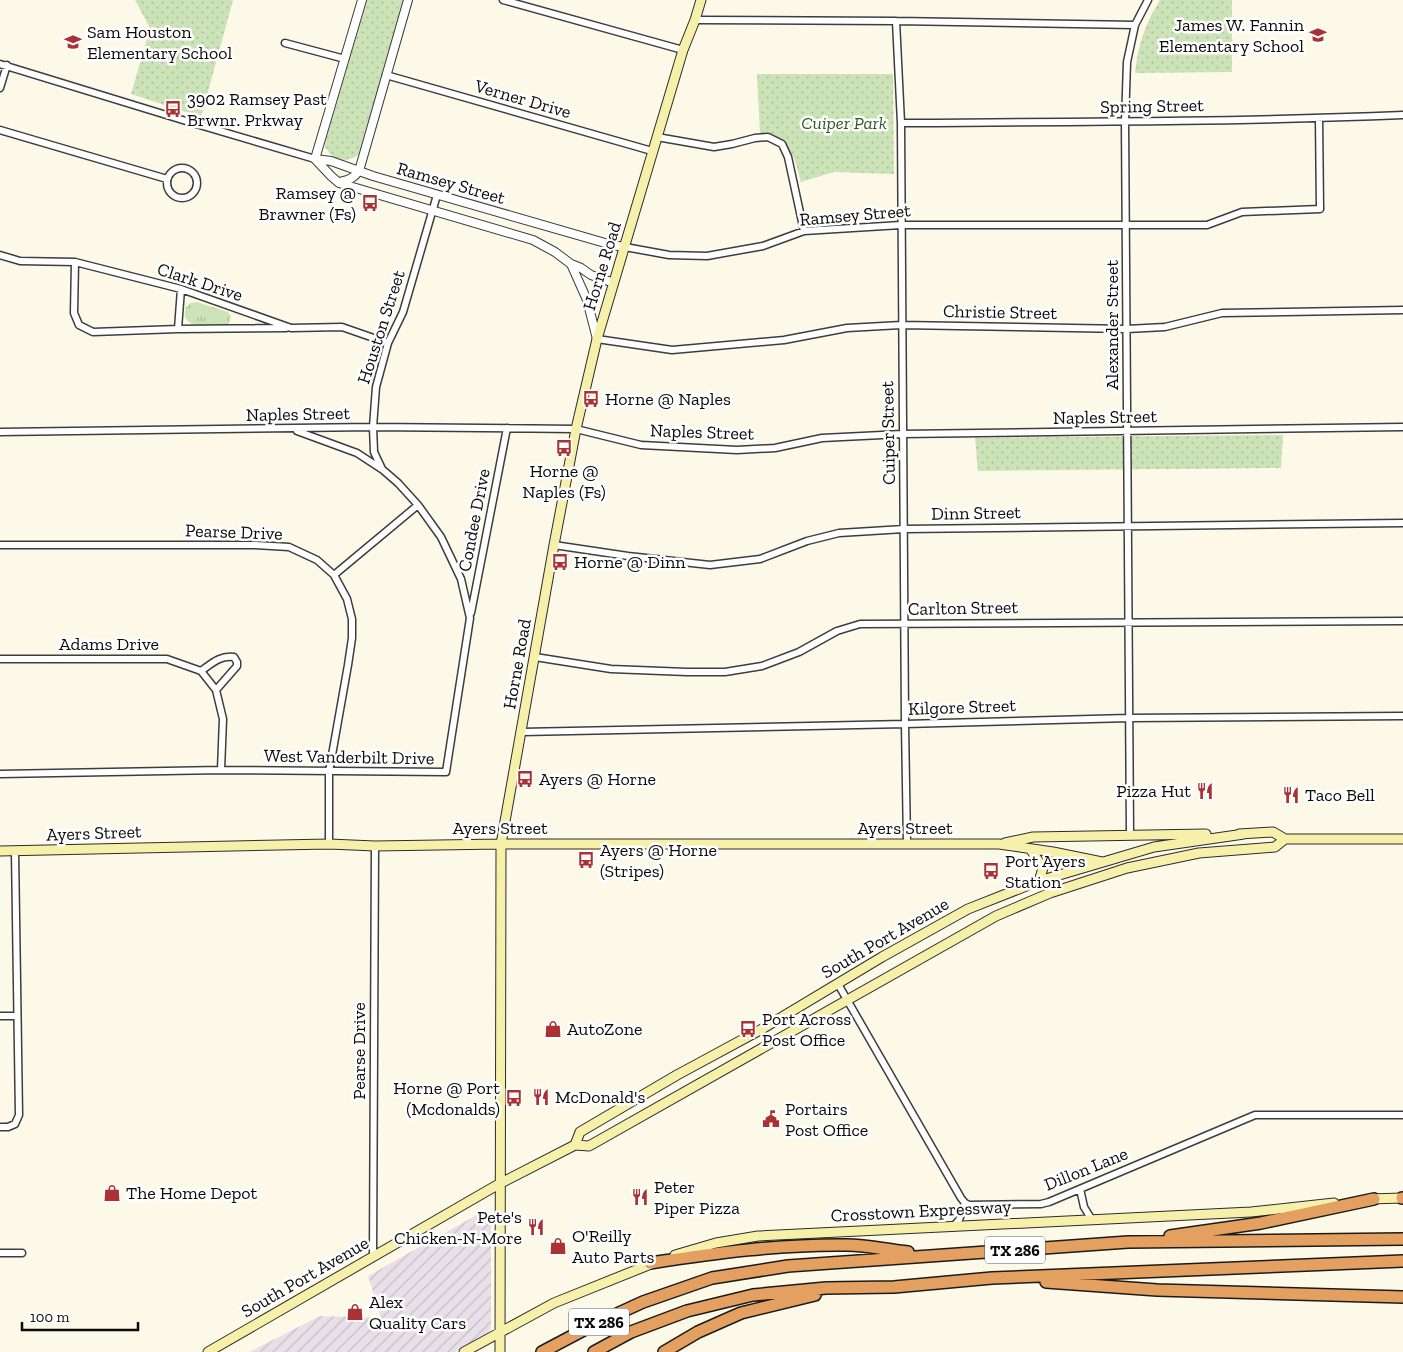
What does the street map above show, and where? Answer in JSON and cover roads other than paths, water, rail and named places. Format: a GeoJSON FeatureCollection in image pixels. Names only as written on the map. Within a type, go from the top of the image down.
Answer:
{"type":"FeatureCollection","features":[{"type":"Feature","properties":{"kind":"highway"},"geometry":{"type":"LineString","coordinates":[[1128,1242],[1260,1222],[1374,1199]]}},
{"type":"Feature","properties":{"kind":"highway","name":"TX 286"},"geometry":{"type":"LineString","coordinates":[[542,1352],[595,1324],[643,1302],[712,1278],[788,1266],[1128,1242],[1398,1240]]}},
{"type":"Feature","properties":{"kind":"highway"},"geometry":{"type":"LineString","coordinates":[[650,1263],[730,1251],[840,1245],[934,1255]]}},
{"type":"Feature","properties":{"kind":"highway","name":"TX 286"},"geometry":{"type":"LineString","coordinates":[[594,1352],[631,1332],[687,1311],[753,1295],[826,1288],[894,1288],[992,1278],[1398,1262]]}},
{"type":"Feature","properties":{"kind":"highway"},"geometry":{"type":"LineString","coordinates":[[992,1278],[1157,1290],[1402,1296]]}},
{"type":"Feature","properties":{"kind":"highway"},"geometry":{"type":"LineString","coordinates":[[664,1352],[698,1332],[741,1313],[848,1288]]}},
{"type":"Feature","properties":{"kind":"main road","name":"Horne Road"},"geometry":{"type":"LineString","coordinates":[[500,1352],[501,844],[576,429],[596,339],[683,50],[696,20],[701,0]]}},
{"type":"Feature","properties":{"kind":"main road","name":"Ayers Street"},"geometry":{"type":"LineString","coordinates":[[1000,844],[1034,837],[1273,832],[1285,839],[1403,839]]}},
{"type":"Feature","properties":{"kind":"main road","name":"South Port Avenue"},"geometry":{"type":"LineString","coordinates":[[575,1145],[580,1132],[676,1075],[762,1029],[882,957],[968,909],[1039,880],[1154,847],[1244,834]]}},
{"type":"Feature","properties":{"kind":"main road","name":"Ayers Street"},"geometry":{"type":"LineString","coordinates":[[1106,873],[1188,855],[1275,847],[1285,839]]}},
{"type":"Feature","properties":{"kind":"main road","name":"Ayers Street"},"geometry":{"type":"LineString","coordinates":[[0,851],[329,844],[375,846],[501,844],[1000,844],[1102,862]]}},
{"type":"Feature","properties":{"kind":"main road"},"geometry":{"type":"LineString","coordinates":[[1031,850],[1043,868],[1039,880]]}},
{"type":"Feature","properties":{"kind":"main road","name":"South Port Avenue"},"geometry":{"type":"LineString","coordinates":[[208,1352],[499,1184],[575,1145],[589,1146],[996,916],[1050,892],[1106,873]]}},
{"type":"Feature","properties":{"kind":"main road","name":"Crosstown Expressway"},"geometry":{"type":"LineString","coordinates":[[464,1352],[554,1303],[650,1263],[716,1243],[758,1236],[1251,1212],[1374,1199],[1403,1198]]}},
{"type":"Feature","properties":{"kind":"street"},"geometry":{"type":"LineString","coordinates":[[316,159],[362,0]]}},
{"type":"Feature","properties":{"kind":"street"},"geometry":{"type":"LineString","coordinates":[[339,183],[356,176],[358,171],[408,0]]}},
{"type":"Feature","properties":{"kind":"street"},"geometry":{"type":"LineString","coordinates":[[503,0],[683,50]]}},
{"type":"Feature","properties":{"kind":"street","name":"Alexander Street"},"geometry":{"type":"LineString","coordinates":[[1130,835],[1130,621],[1125,122],[1127,62],[1135,25],[1148,0]]}},
{"type":"Feature","properties":{"kind":"street"},"geometry":{"type":"LineString","coordinates":[[696,20],[1135,25]]}},
{"type":"Feature","properties":{"kind":"street","name":"Cuiper Street"},"geometry":{"type":"LineString","coordinates":[[896,21],[901,123],[901,325],[907,844]]}},
{"type":"Feature","properties":{"kind":"street"},"geometry":{"type":"LineString","coordinates":[[285,43],[345,59]]}},
{"type":"Feature","properties":{"kind":"street"},"geometry":{"type":"LineString","coordinates":[[0,88],[4,64]]}},
{"type":"Feature","properties":{"kind":"street","name":"Ramsey Street"},"geometry":{"type":"LineString","coordinates":[[4,64],[186,121],[316,159],[331,161],[437,195],[612,245],[669,255],[707,256],[763,246],[804,231],[901,225],[1207,225],[1242,212],[1320,209],[1319,118]]}},
{"type":"Feature","properties":{"kind":"street","name":"Verner Drive"},"geometry":{"type":"LineString","coordinates":[[386,75],[652,151]]}},
{"type":"Feature","properties":{"kind":"street","name":"Spring Street"},"geometry":{"type":"LineString","coordinates":[[901,123],[1125,122],[1403,115]]}},
{"type":"Feature","properties":{"kind":"street"},"geometry":{"type":"LineString","coordinates":[[0,130],[168,179]]}},
{"type":"Feature","properties":{"kind":"street"},"geometry":{"type":"LineString","coordinates":[[657,137],[714,147],[768,137],[782,144],[788,157],[804,231]]}},
{"type":"Feature","properties":{"kind":"street","name":"Ramsey Street"},"geometry":{"type":"LineString","coordinates":[[316,159],[339,183],[533,240],[591,275],[614,283]]}},
{"type":"Feature","properties":{"kind":"street"},"geometry":{"type":"LineString","coordinates":[[184,168],[189,169],[195,175],[198,183],[189,197],[180,198],[169,191],[168,179],[172,171],[184,168]]}},
{"type":"Feature","properties":{"kind":"street","name":"Houston Street"},"geometry":{"type":"LineString","coordinates":[[383,470],[374,452],[373,428],[376,387],[388,343],[403,312],[437,195]]}},
{"type":"Feature","properties":{"kind":"street","name":"Clark Drive"},"geometry":{"type":"LineString","coordinates":[[0,256],[20,261],[75,262],[181,289],[291,328],[342,328],[388,343]]}},
{"type":"Feature","properties":{"kind":"street"},"geometry":{"type":"LineString","coordinates":[[75,262],[74,313],[79,325],[93,332],[291,328]]}},
{"type":"Feature","properties":{"kind":"street"},"geometry":{"type":"LineString","coordinates":[[571,264],[586,300],[596,339]]}},
{"type":"Feature","properties":{"kind":"street"},"geometry":{"type":"LineString","coordinates":[[178,329],[181,289]]}},
{"type":"Feature","properties":{"kind":"street","name":"Christie Street"},"geometry":{"type":"LineString","coordinates":[[596,339],[672,350],[784,340],[846,328],[901,325],[1127,329],[1165,327],[1222,313],[1403,310]]}},
{"type":"Feature","properties":{"kind":"street","name":"Naples Street"},"geometry":{"type":"LineString","coordinates":[[0,432],[373,428],[576,429],[640,445],[737,450],[774,448],[822,438],[902,434],[1403,427]]}},
{"type":"Feature","properties":{"kind":"street","name":"Condee Drive"},"geometry":{"type":"LineString","coordinates":[[470,618],[507,428]]}},
{"type":"Feature","properties":{"kind":"street","name":"West Vanderbilt Drive"},"geometry":{"type":"LineString","coordinates":[[0,774],[221,770],[446,772],[470,618],[461,579],[441,537],[418,505],[398,483],[383,470],[357,453],[294,429]]}},
{"type":"Feature","properties":{"kind":"street"},"geometry":{"type":"LineString","coordinates":[[334,575],[418,505]]}},
{"type":"Feature","properties":{"kind":"street","name":"Dinn Street"},"geometry":{"type":"LineString","coordinates":[[554,546],[710,565],[760,559],[807,541],[838,533],[904,529],[1403,523]]}},
{"type":"Feature","properties":{"kind":"street","name":"Pearse Drive"},"geometry":{"type":"LineString","coordinates":[[0,545],[254,545],[289,547],[317,560],[334,575],[347,599],[352,619],[352,638],[329,772],[329,844]]}},
{"type":"Feature","properties":{"kind":"street","name":"Carlton Street"},"geometry":{"type":"LineString","coordinates":[[535,657],[611,669],[725,672],[762,666],[799,652],[837,630],[860,624],[1130,621],[1403,621]]}},
{"type":"Feature","properties":{"kind":"street"},"geometry":{"type":"LineString","coordinates":[[216,690],[237,666],[234,657],[220,658],[201,671],[216,690],[223,719],[221,770]]}},
{"type":"Feature","properties":{"kind":"street","name":"Adams Drive"},"geometry":{"type":"LineString","coordinates":[[0,659],[168,659],[201,671]]}},
{"type":"Feature","properties":{"kind":"street","name":"Kilgore Street"},"geometry":{"type":"LineString","coordinates":[[522,732],[1129,718],[1403,716]]}},
{"type":"Feature","properties":{"kind":"street","name":"Pearse Drive"},"geometry":{"type":"LineString","coordinates":[[374,1256],[375,846]]}},
{"type":"Feature","properties":{"kind":"street"},"geometry":{"type":"LineString","coordinates":[[0,1127],[8,1127],[15,1124],[19,1115],[15,851]]}},
{"type":"Feature","properties":{"kind":"street"},"geometry":{"type":"LineString","coordinates":[[838,984],[965,1203],[959,1220],[953,1227]]}},
{"type":"Feature","properties":{"kind":"street"},"geometry":{"type":"LineString","coordinates":[[0,1016],[16,1016]]}},
{"type":"Feature","properties":{"kind":"street","name":"Dillon Lane"},"geometry":{"type":"LineString","coordinates":[[965,1203],[974,1205],[1041,1204],[1050,1202],[1255,1115],[1403,1115]]}},
{"type":"Feature","properties":{"kind":"street"},"geometry":{"type":"LineString","coordinates":[[1080,1189],[1084,1207],[1092,1220]]}},
{"type":"Feature","properties":{"kind":"street"},"geometry":{"type":"LineString","coordinates":[[0,1253],[22,1253]]}},
{"type":"Feature","properties":{"kind":"place","name":"James W. Fannin Elementary School"},"geometry":{"type":"Point","coordinates":[1318,35]}},
{"type":"Feature","properties":{"kind":"place","name":"Sam Houston Elementary School"},"geometry":{"type":"Point","coordinates":[73,42]}},
{"type":"Feature","properties":{"kind":"place","name":"3902 Ramsey Past Brwnr. Prkway"},"geometry":{"type":"Point","coordinates":[173,109]}},
{"type":"Feature","properties":{"kind":"place","name":"Ramsey @ Brawner (Fs)"},"geometry":{"type":"Point","coordinates":[370,203]}},
{"type":"Feature","properties":{"kind":"place","name":"Horne @ Naples"},"geometry":{"type":"Point","coordinates":[591,399]}},
{"type":"Feature","properties":{"kind":"place","name":"Horne @ Naples (Fs)"},"geometry":{"type":"Point","coordinates":[564,448]}},
{"type":"Feature","properties":{"kind":"place","name":"Horne @ Dinn"},"geometry":{"type":"Point","coordinates":[560,562]}},
{"type":"Feature","properties":{"kind":"place","name":"Ayers @ Horne"},"geometry":{"type":"Point","coordinates":[525,779]}},
{"type":"Feature","properties":{"kind":"place","name":"Pizza Hut"},"geometry":{"type":"Point","coordinates":[1205,791]}},
{"type":"Feature","properties":{"kind":"place","name":"Taco Bell"},"geometry":{"type":"Point","coordinates":[1291,795]}},
{"type":"Feature","properties":{"kind":"place","name":"Ayers @ Horne (Stripes)"},"geometry":{"type":"Point","coordinates":[586,860]}},
{"type":"Feature","properties":{"kind":"place","name":"Port Ayers Station"},"geometry":{"type":"Point","coordinates":[991,871]}},
{"type":"Feature","properties":{"kind":"place","name":"AutoZone"},"geometry":{"type":"Point","coordinates":[553,1029]}},
{"type":"Feature","properties":{"kind":"place","name":"Port Across Post Office"},"geometry":{"type":"Point","coordinates":[748,1029]}},
{"type":"Feature","properties":{"kind":"place","name":"McDonald's"},"geometry":{"type":"Point","coordinates":[541,1097]}},
{"type":"Feature","properties":{"kind":"place","name":"Horne @ Port (Mcdonalds)"},"geometry":{"type":"Point","coordinates":[514,1098]}},
{"type":"Feature","properties":{"kind":"place","name":"Portairs Post Office"},"geometry":{"type":"Point","coordinates":[771,1119]}},
{"type":"Feature","properties":{"kind":"place","name":"The Home Depot"},"geometry":{"type":"Point","coordinates":[112,1193]}},
{"type":"Feature","properties":{"kind":"place","name":"Peter Piper Pizza"},"geometry":{"type":"Point","coordinates":[640,1197]}},
{"type":"Feature","properties":{"kind":"place","name":"Pete's Chicken-N-More"},"geometry":{"type":"Point","coordinates":[536,1227]}},
{"type":"Feature","properties":{"kind":"place","name":"O'Reilly Auto Parts"},"geometry":{"type":"Point","coordinates":[558,1246]}},
{"type":"Feature","properties":{"kind":"place","name":"Alex Quality Cars"},"geometry":{"type":"Point","coordinates":[355,1312]}},
{"type":"Feature","properties":{"kind":"park label","name":"Cuiper Park"},"geometry":{"type":"Point","coordinates":[844,123]}}]}
